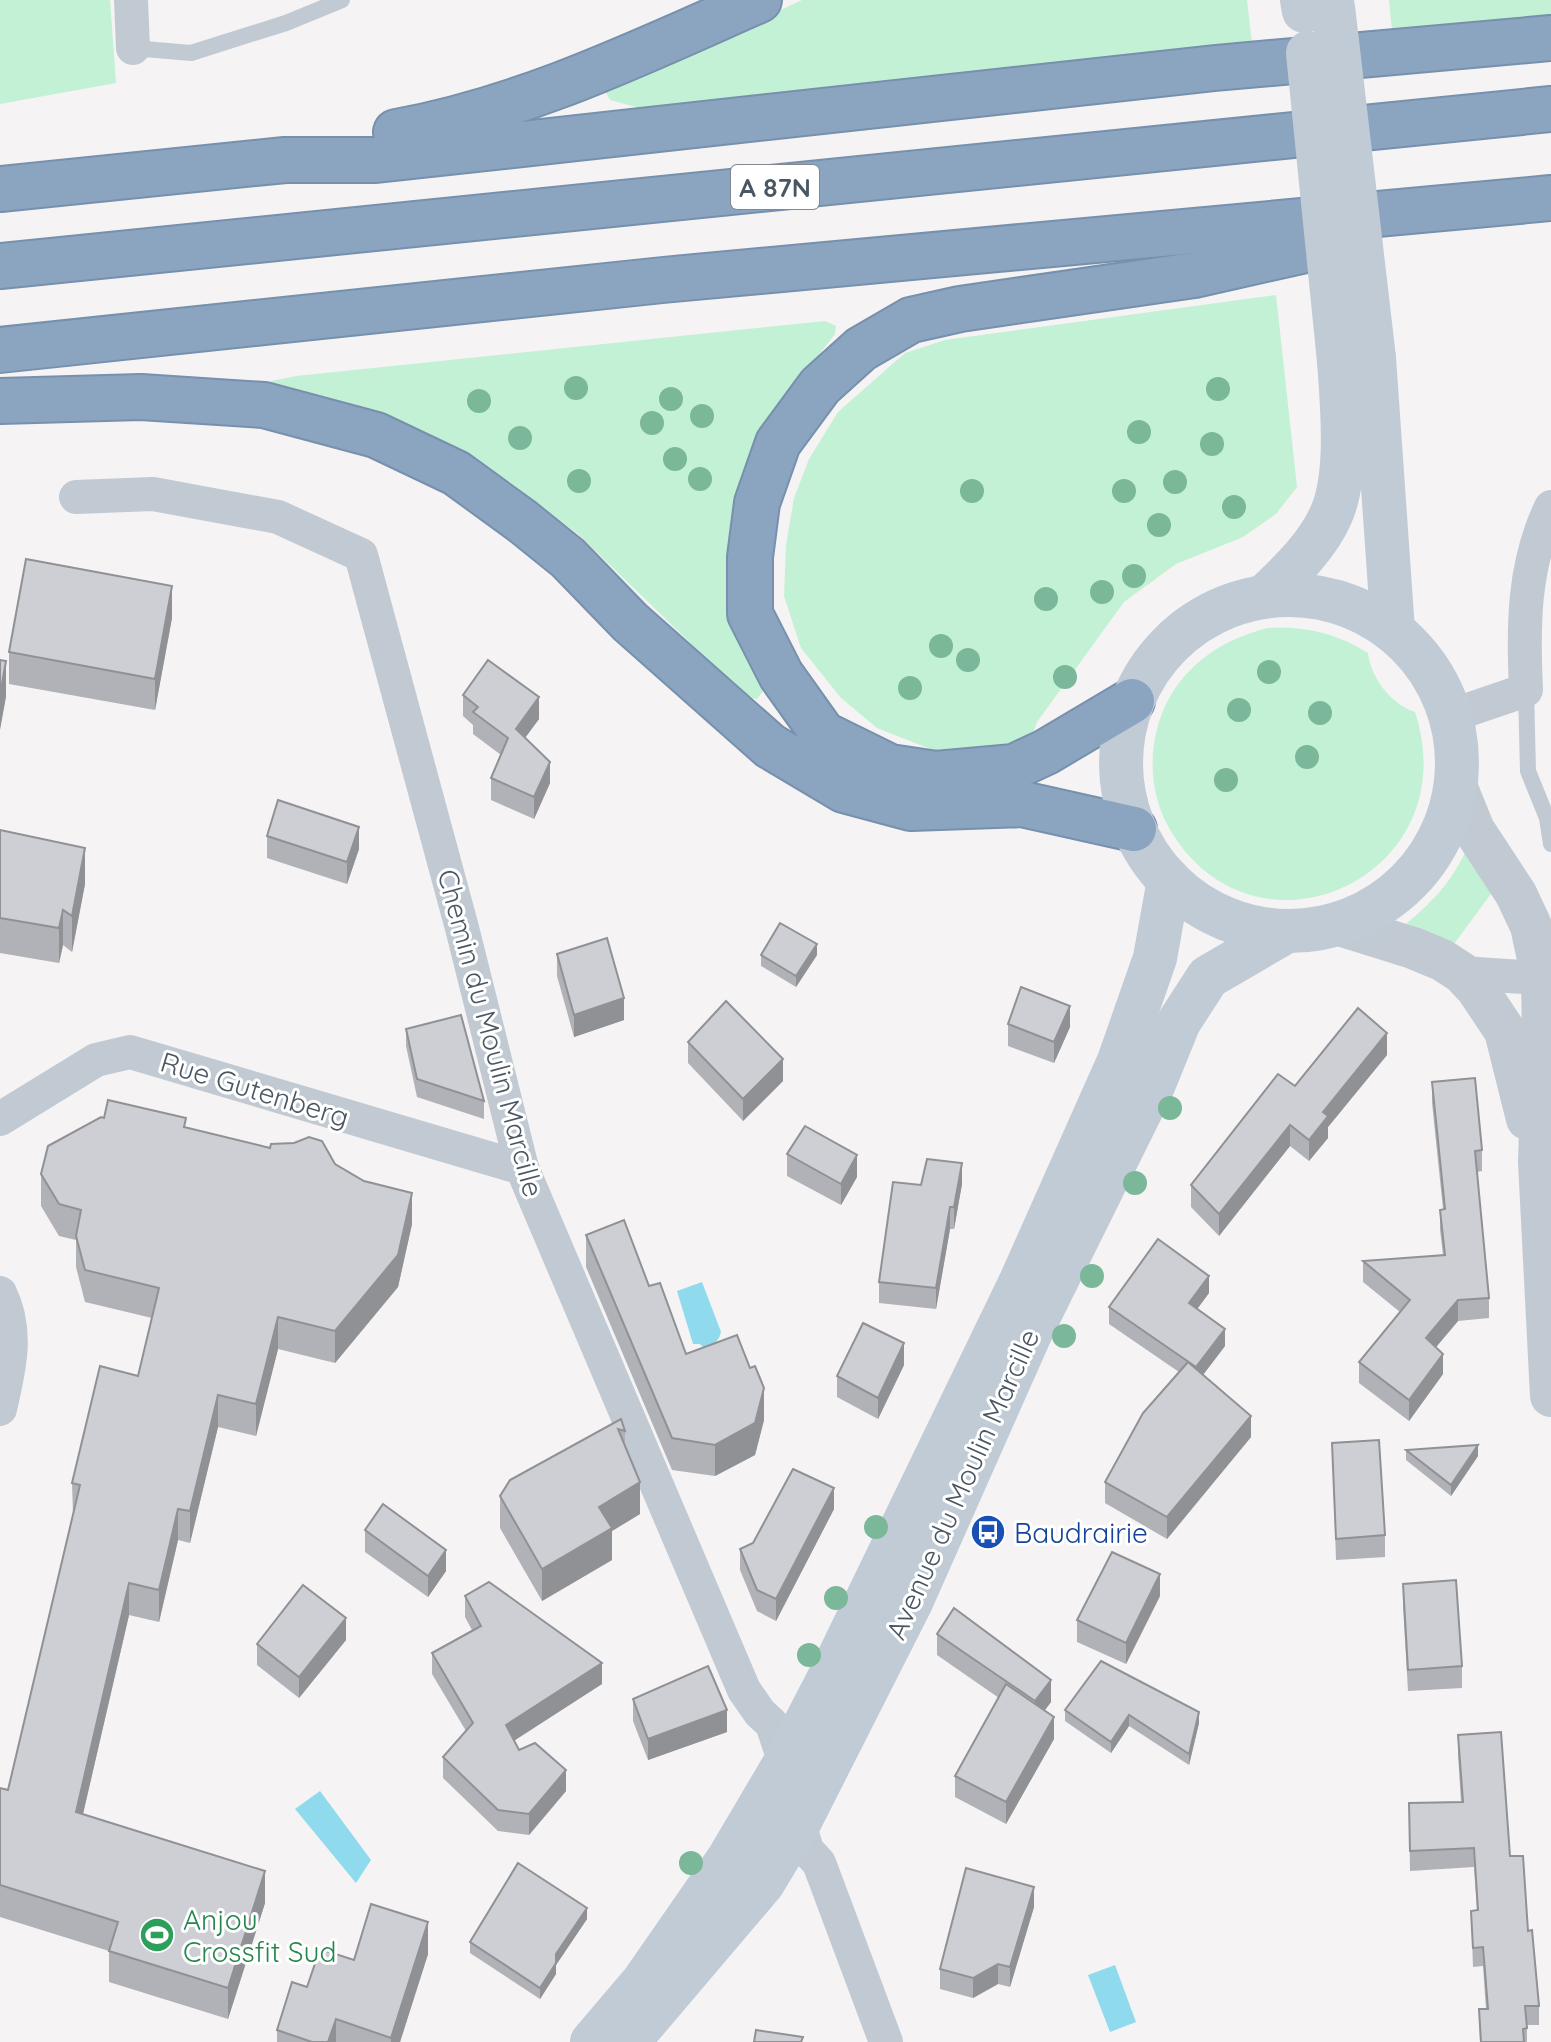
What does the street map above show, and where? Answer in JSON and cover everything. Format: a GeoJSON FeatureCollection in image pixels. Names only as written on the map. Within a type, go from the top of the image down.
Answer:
{"type":"FeatureCollection","features":[{"type":"Feature","properties":{"kind":"highway"},"geometry":{"type":"LineString","coordinates":[[285,160],[378,135],[438,125],[567,84],[759,0]]}},
{"type":"Feature","properties":{"kind":"highway"},"geometry":{"type":"LineString","coordinates":[[0,189],[285,160],[376,160],[1215,68],[1551,38]]}},
{"type":"Feature","properties":{"kind":"highway","name":"A 87N"},"geometry":{"type":"LineString","coordinates":[[0,266],[1551,109]]}},
{"type":"Feature","properties":{"kind":"highway"},"geometry":{"type":"LineString","coordinates":[[0,350],[663,280],[1538,199]]}},
{"type":"Feature","properties":{"kind":"highway"},"geometry":{"type":"LineString","coordinates":[[1132,701],[1046,752],[1014,767],[936,774],[890,767],[823,734],[781,675],[750,614],[750,557],[757,503],[778,443],[820,386],[861,349],[911,320],[960,309],[1194,275],[1538,199]]}},
{"type":"Feature","properties":{"kind":"highway"},"geometry":{"type":"LineString","coordinates":[[0,401],[141,397],[264,405],[376,435],[456,473],[522,521],[568,558],[630,622],[770,746],[844,790],[911,808],[1022,804],[1134,829]]}},
{"type":"Feature","properties":{"kind":"main road"},"geometry":{"type":"LineString","coordinates":[[1318,4],[1356,359],[1393,631]]}},
{"type":"Feature","properties":{"kind":"main road"},"geometry":{"type":"LineString","coordinates":[[1265,596],[1299,563],[1331,514],[1343,462],[1356,359]]}},
{"type":"Feature","properties":{"kind":"main road"},"geometry":{"type":"LineString","coordinates":[[1303,595],[1332,600],[1360,610],[1393,631],[1428,669],[1445,699],[1455,738],[1455,783],[1445,825],[1417,871],[1375,907],[1336,924],[1287,931],[1254,927],[1222,917],[1185,895],[1155,865],[1134,829],[1122,786],[1122,743],[1132,701],[1151,666],[1177,637],[1209,614],[1265,596],[1303,595]]}},
{"type":"Feature","properties":{"kind":"main road","name":"Avenue du Moulin Marcille"},"geometry":{"type":"LineString","coordinates":[[592,2042],[643,1982],[729,1858],[785,1763],[832,1672],[1072,1171],[1119,1061],[1155,958],[1169,880]]}},
{"type":"Feature","properties":{"kind":"main road","name":"Avenue du Moulin Marcille"},"geometry":{"type":"LineString","coordinates":[[628,2042],[763,1883],[799,1823],[911,1602],[1023,1349],[1153,1086],[1179,1022],[1208,977],[1287,931]]}},
{"type":"Feature","properties":{"kind":"street"},"geometry":{"type":"LineString","coordinates":[[131,0],[133,48]]}},
{"type":"Feature","properties":{"kind":"street","name":"Chemin du Moulin Marcille"},"geometry":{"type":"LineString","coordinates":[[76,497],[153,494],[278,517],[361,555],[462,928],[522,1168],[744,1690],[772,1724],[785,1763]]}},
{"type":"Feature","properties":{"kind":"street"},"geometry":{"type":"LineString","coordinates":[[1450,716],[1526,690],[1525,595],[1532,558],[1551,507]]}},
{"type":"Feature","properties":{"kind":"street"},"geometry":{"type":"LineString","coordinates":[[1455,783],[1474,830],[1516,894],[1531,926],[1547,978],[1539,1162],[1551,1396]]}},
{"type":"Feature","properties":{"kind":"street"},"geometry":{"type":"LineString","coordinates":[[1336,924],[1442,960],[1462,973],[1477,989],[1505,1031],[1539,1162]]}},
{"type":"Feature","properties":{"kind":"street"},"geometry":{"type":"LineString","coordinates":[[1462,973],[1547,978]]}},
{"type":"Feature","properties":{"kind":"street","name":"Rue Gutenberg"},"geometry":{"type":"LineString","coordinates":[[0,1119],[96,1060],[130,1052],[522,1168]]}},
{"type":"Feature","properties":{"kind":"street"},"geometry":{"type":"LineString","coordinates":[[0,1293],[6,1306],[12,1357],[0,1409]]}},
{"type":"Feature","properties":{"kind":"street"},"geometry":{"type":"LineString","coordinates":[[799,1823],[807,1850],[819,1863],[886,2042]]}},
{"type":"Feature","properties":{"kind":"lane"},"geometry":{"type":"LineString","coordinates":[[133,48],[191,53],[286,23],[342,0]]}},
{"type":"Feature","properties":{"kind":"lane"},"geometry":{"type":"LineString","coordinates":[[1526,690],[1528,771],[1547,818],[1551,844]]}},
{"type":"Feature","properties":{"kind":"green space"},"geometry":{"type":"Polygon","coordinates":[[[0,0],[110,0],[116,83],[0,104],[0,0]]]}},
{"type":"Feature","properties":{"kind":"green space"},"geometry":{"type":"Polygon","coordinates":[[[802,0],[1247,0],[1252,44],[651,111],[610,100],[604,89],[802,0]]]}},
{"type":"Feature","properties":{"kind":"green space"},"geometry":{"type":"Polygon","coordinates":[[[1389,0],[1551,0],[1551,15],[1392,30],[1389,0]]]}},
{"type":"Feature","properties":{"kind":"green space"},"geometry":{"type":"Polygon","coordinates":[[[1276,295],[1297,487],[1276,514],[1243,537],[1176,564],[1124,602],[1037,722],[1029,745],[972,751],[933,750],[877,728],[841,698],[801,648],[784,596],[786,545],[794,498],[809,459],[838,412],[905,353],[945,340],[1276,295]]]}},
{"type":"Feature","properties":{"kind":"green space"},"geometry":{"type":"Polygon","coordinates":[[[825,321],[836,326],[835,334],[777,409],[744,470],[729,552],[763,691],[757,699],[746,697],[577,533],[499,477],[270,390],[271,381],[296,376],[825,321]]]}},
{"type":"Feature","properties":{"kind":"green space"},"geometry":{"type":"Polygon","coordinates":[[[1268,628],[1320,632],[1368,653],[1373,672],[1384,689],[1398,703],[1415,712],[1423,770],[1411,820],[1383,860],[1344,887],[1298,899],[1251,895],[1206,872],[1169,828],[1158,803],[1153,776],[1153,749],[1159,722],[1176,687],[1201,660],[1216,650],[1250,633],[1268,628]]]}},
{"type":"Feature","properties":{"kind":"green space"},"geometry":{"type":"Polygon","coordinates":[[[1465,853],[1493,891],[1454,944],[1406,924],[1440,892],[1465,853]]]}},
{"type":"Feature","properties":{"kind":"water"},"geometry":{"type":"Polygon","coordinates":[[[702,1282],[721,1332],[715,1343],[704,1348],[693,1344],[677,1291],[702,1282]]]}},
{"type":"Feature","properties":{"kind":"water"},"geometry":{"type":"Polygon","coordinates":[[[320,1791],[371,1860],[356,1883],[295,1809],[320,1791]]]}},
{"type":"Feature","properties":{"kind":"water"},"geometry":{"type":"Polygon","coordinates":[[[1115,1965],[1136,2022],[1110,2032],[1088,1975],[1115,1965]]]}},
{"type":"Feature","properties":{"kind":"building"},"geometry":{"type":"Polygon","coordinates":[[[26,559],[172,586],[155,679],[9,652],[26,559]]]}},
{"type":"Feature","properties":{"kind":"building"},"geometry":{"type":"Polygon","coordinates":[[[0,660],[6,661],[0,695],[0,660]]]}},
{"type":"Feature","properties":{"kind":"building"},"geometry":{"type":"Polygon","coordinates":[[[488,660],[539,697],[516,729],[550,762],[534,797],[491,778],[508,738],[473,712],[478,707],[463,695],[488,660]]]}},
{"type":"Feature","properties":{"kind":"building"},"geometry":{"type":"Polygon","coordinates":[[[278,800],[359,827],[347,862],[267,836],[278,800]]]}},
{"type":"Feature","properties":{"kind":"building"},"geometry":{"type":"Polygon","coordinates":[[[0,830],[85,848],[72,916],[63,910],[59,928],[0,918],[0,830]]]}},
{"type":"Feature","properties":{"kind":"building"},"geometry":{"type":"Polygon","coordinates":[[[780,923],[817,944],[796,976],[761,955],[780,923]]]}},
{"type":"Feature","properties":{"kind":"building"},"geometry":{"type":"Polygon","coordinates":[[[607,938],[624,998],[574,1015],[557,954],[607,938]]]}},
{"type":"Feature","properties":{"kind":"building"},"geometry":{"type":"Polygon","coordinates":[[[1021,987],[1070,1006],[1054,1042],[1008,1024],[1021,987]]]}},
{"type":"Feature","properties":{"kind":"building"},"geometry":{"type":"Polygon","coordinates":[[[726,1001],[783,1059],[743,1099],[688,1042],[726,1001]]]}},
{"type":"Feature","properties":{"kind":"building"},"geometry":{"type":"Polygon","coordinates":[[[1358,1008],[1387,1033],[1323,1112],[1328,1116],[1309,1140],[1290,1125],[1219,1214],[1191,1185],[1278,1074],[1295,1086],[1358,1008]]]}},
{"type":"Feature","properties":{"kind":"building"},"geometry":{"type":"Polygon","coordinates":[[[461,1015],[484,1101],[417,1079],[406,1029],[461,1015]]]}},
{"type":"Feature","properties":{"kind":"building"},"geometry":{"type":"Polygon","coordinates":[[[1475,1078],[1482,1150],[1475,1151],[1489,1298],[1458,1300],[1426,1338],[1443,1354],[1409,1400],[1359,1362],[1410,1300],[1363,1261],[1445,1255],[1440,1210],[1445,1209],[1432,1082],[1475,1078]]]}},
{"type":"Feature","properties":{"kind":"building"},"geometry":{"type":"Polygon","coordinates":[[[108,1100],[186,1118],[184,1127],[270,1148],[271,1144],[294,1143],[309,1137],[322,1141],[335,1164],[364,1181],[412,1193],[398,1255],[335,1331],[278,1317],[256,1404],[218,1395],[190,1511],[178,1509],[159,1590],[129,1583],[76,1812],[265,1871],[228,1988],[109,1951],[118,1922],[0,1885],[0,1788],[8,1790],[80,1485],[72,1483],[100,1366],[138,1376],[159,1288],[85,1270],[76,1236],[81,1210],[59,1204],[41,1174],[48,1146],[104,1118],[108,1100]]]}},
{"type":"Feature","properties":{"kind":"building"},"geometry":{"type":"Polygon","coordinates":[[[805,1126],[857,1155],[841,1184],[787,1154],[805,1126]]]}},
{"type":"Feature","properties":{"kind":"building"},"geometry":{"type":"Polygon","coordinates":[[[927,1159],[962,1163],[954,1207],[950,1207],[936,1288],[879,1282],[893,1182],[921,1185],[927,1159]]]}},
{"type":"Feature","properties":{"kind":"building"},"geometry":{"type":"Polygon","coordinates":[[[624,1220],[649,1286],[660,1283],[686,1354],[737,1335],[750,1368],[755,1366],[764,1388],[755,1423],[715,1445],[672,1438],[586,1235],[624,1220]]]}},
{"type":"Feature","properties":{"kind":"building"},"geometry":{"type":"Polygon","coordinates":[[[1158,1239],[1209,1276],[1189,1303],[1225,1329],[1196,1367],[1109,1307],[1158,1239]]]}},
{"type":"Feature","properties":{"kind":"building"},"geometry":{"type":"Polygon","coordinates":[[[863,1323],[904,1343],[878,1398],[837,1376],[863,1323]]]}},
{"type":"Feature","properties":{"kind":"building"},"geometry":{"type":"Polygon","coordinates":[[[1188,1362],[1251,1416],[1167,1517],[1105,1482],[1143,1413],[1188,1362]]]}},
{"type":"Feature","properties":{"kind":"building"},"geometry":{"type":"Polygon","coordinates":[[[621,1419],[625,1431],[618,1429],[640,1482],[599,1507],[612,1528],[542,1569],[500,1496],[510,1480],[621,1419]]]}},
{"type":"Feature","properties":{"kind":"building"},"geometry":{"type":"Polygon","coordinates":[[[1379,1440],[1385,1535],[1336,1539],[1332,1443],[1379,1440]]]}},
{"type":"Feature","properties":{"kind":"building"},"geometry":{"type":"Polygon","coordinates":[[[1478,1445],[1451,1485],[1406,1450],[1478,1445]]]}},
{"type":"Feature","properties":{"kind":"building"},"geometry":{"type":"Polygon","coordinates":[[[793,1469],[834,1488],[776,1599],[757,1590],[740,1549],[753,1543],[793,1469]]]}},
{"type":"Feature","properties":{"kind":"building"},"geometry":{"type":"Polygon","coordinates":[[[383,1504],[446,1550],[428,1576],[365,1530],[383,1504]]]}},
{"type":"Feature","properties":{"kind":"building"},"geometry":{"type":"Polygon","coordinates":[[[1112,1552],[1160,1574],[1126,1643],[1077,1620],[1112,1552]]]}},
{"type":"Feature","properties":{"kind":"building"},"geometry":{"type":"Polygon","coordinates":[[[1456,1580],[1462,1666],[1408,1670],[1403,1584],[1456,1580]]]}},
{"type":"Feature","properties":{"kind":"building"},"geometry":{"type":"Polygon","coordinates":[[[489,1582],[602,1663],[506,1725],[519,1750],[535,1743],[566,1770],[529,1814],[498,1810],[443,1757],[473,1723],[432,1653],[481,1626],[465,1596],[489,1582]]]}},
{"type":"Feature","properties":{"kind":"building"},"geometry":{"type":"Polygon","coordinates":[[[303,1585],[346,1618],[299,1677],[257,1644],[303,1585]]]}},
{"type":"Feature","properties":{"kind":"building"},"geometry":{"type":"Polygon","coordinates":[[[954,1608],[1051,1680],[1035,1701],[937,1634],[954,1608]]]}},
{"type":"Feature","properties":{"kind":"building"},"geometry":{"type":"Polygon","coordinates":[[[1101,1661],[1199,1712],[1189,1754],[1129,1715],[1111,1742],[1065,1710],[1101,1661]]]}},
{"type":"Feature","properties":{"kind":"building"},"geometry":{"type":"Polygon","coordinates":[[[708,1666],[727,1710],[648,1739],[633,1699],[708,1666]]]}},
{"type":"Feature","properties":{"kind":"building"},"geometry":{"type":"Polygon","coordinates":[[[1006,1684],[1054,1717],[1006,1802],[955,1776],[1006,1684]]]}},
{"type":"Feature","properties":{"kind":"building"},"geometry":{"type":"Polygon","coordinates":[[[1501,1732],[1510,1856],[1523,1856],[1528,1931],[1532,1930],[1539,2006],[1525,2006],[1527,2028],[1523,2029],[1524,2042],[1481,2042],[1479,2009],[1488,2009],[1483,1947],[1473,1948],[1471,1911],[1478,1910],[1474,1848],[1410,1851],[1409,1803],[1463,1802],[1458,1735],[1501,1732]]]}},
{"type":"Feature","properties":{"kind":"building"},"geometry":{"type":"Polygon","coordinates":[[[518,1863],[587,1908],[556,1954],[556,1963],[540,1988],[470,1942],[518,1863]]]}},
{"type":"Feature","properties":{"kind":"building"},"geometry":{"type":"Polygon","coordinates":[[[966,1868],[1034,1887],[1010,1967],[998,1964],[973,1978],[940,1969],[966,1868]]]}},
{"type":"Feature","properties":{"kind":"building"},"geometry":{"type":"Polygon","coordinates":[[[371,1904],[428,1922],[391,2038],[336,2019],[328,2042],[312,2042],[277,2030],[292,1982],[307,1987],[320,1949],[354,1960],[371,1904]]]}},
{"type":"Feature","properties":{"kind":"building"},"geometry":{"type":"Polygon","coordinates":[[[756,2030],[803,2037],[801,2042],[754,2042],[756,2030]]]}},
{"type":"Feature","properties":{"kind":"place","name":"Baudrairie"},"geometry":{"type":"Point","coordinates":[988,1532]}},
{"type":"Feature","properties":{"kind":"place","name":"Anjou Crossfit Sud"},"geometry":{"type":"Point","coordinates":[157,1935]}}]}
